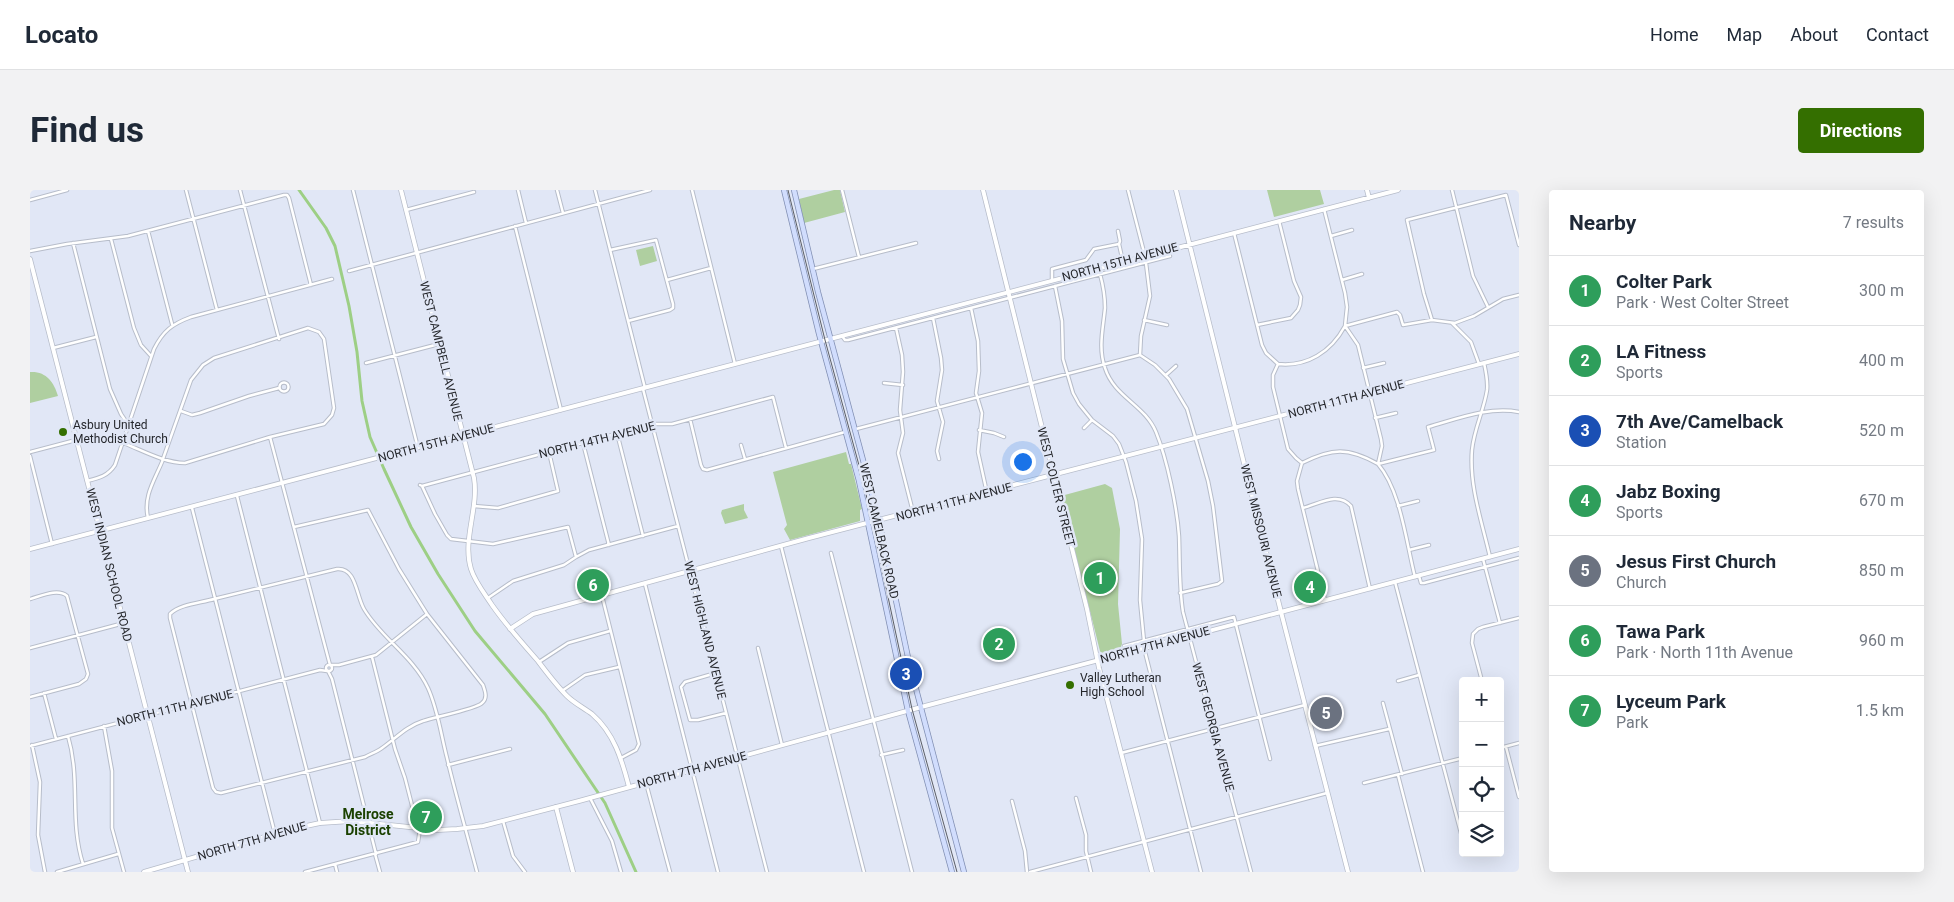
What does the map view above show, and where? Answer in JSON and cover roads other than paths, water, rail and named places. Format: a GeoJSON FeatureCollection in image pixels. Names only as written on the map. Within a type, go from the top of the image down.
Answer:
{"type":"FeatureCollection","features":[{"type":"Feature","properties":{"kind":"main road","name":"WEST CAMELBACK ROAD"},"geometry":{"type":"LineString","coordinates":[[784,190],[869,523],[908,711],[952,872]]}},
{"type":"Feature","properties":{"kind":"main road","name":"WEST CAMELBACK ROAD"},"geometry":{"type":"LineString","coordinates":[[794,190],[879,521],[920,707],[964,872]]}},
{"type":"Feature","properties":{"kind":"street"},"geometry":{"type":"LineString","coordinates":[[30,200],[67,190]]}},
{"type":"Feature","properties":{"kind":"street"},"geometry":{"type":"LineString","coordinates":[[186,190],[217,310]]}},
{"type":"Feature","properties":{"kind":"street"},"geometry":{"type":"LineString","coordinates":[[240,190],[279,339]]}},
{"type":"Feature","properties":{"kind":"street"},"geometry":{"type":"LineString","coordinates":[[353,190],[418,448]]}},
{"type":"Feature","properties":{"kind":"street","name":"WEST CAMPBELL AVENUE"},"geometry":{"type":"LineString","coordinates":[[401,190],[472,472],[475,491],[469,554],[475,579],[510,629],[562,691],[600,723],[616,746],[629,787]]}},
{"type":"Feature","properties":{"kind":"street"},"geometry":{"type":"LineString","coordinates":[[518,190],[526,223]]}},
{"type":"Feature","properties":{"kind":"street"},"geometry":{"type":"LineString","coordinates":[[557,190],[563,214]]}},
{"type":"Feature","properties":{"kind":"street","name":"WEST HIGHLAND AVENUE"},"geometry":{"type":"LineString","coordinates":[[595,190],[767,872]]}},
{"type":"Feature","properties":{"kind":"street"},"geometry":{"type":"LineString","coordinates":[[349,271],[650,190]]}},
{"type":"Feature","properties":{"kind":"street"},"geometry":{"type":"LineString","coordinates":[[692,190],[735,364]]}},
{"type":"Feature","properties":{"kind":"street"},"geometry":{"type":"LineString","coordinates":[[842,190],[859,257]]}},
{"type":"Feature","properties":{"kind":"street","name":"WEST COLTER STREET"},"geometry":{"type":"LineString","coordinates":[[983,190],[1152,872]]}},
{"type":"Feature","properties":{"kind":"street"},"geometry":{"type":"LineString","coordinates":[[1128,190],[1145,256]]}},
{"type":"Feature","properties":{"kind":"street","name":"WEST MISSOURI AVENUE"},"geometry":{"type":"LineString","coordinates":[[1176,190],[1348,872]]}},
{"type":"Feature","properties":{"kind":"street"},"geometry":{"type":"LineString","coordinates":[[1367,190],[1369,198]]}},
{"type":"Feature","properties":{"kind":"street","name":"NORTH 15TH AVENUE"},"geometry":{"type":"LineString","coordinates":[[30,549],[1398,190]]}},
{"type":"Feature","properties":{"kind":"street"},"geometry":{"type":"LineString","coordinates":[[1452,190],[1473,276],[1488,307]]}},
{"type":"Feature","properties":{"kind":"street"},"geometry":{"type":"LineString","coordinates":[[406,210],[474,192]]}},
{"type":"Feature","properties":{"kind":"street"},"geometry":{"type":"LineString","coordinates":[[30,251],[73,243],[111,239],[148,231],[287,195],[311,285]]}},
{"type":"Feature","properties":{"kind":"street"},"geometry":{"type":"LineString","coordinates":[[1432,320],[1406,220],[1506,195],[1519,245]]}},
{"type":"Feature","properties":{"kind":"street"},"geometry":{"type":"LineString","coordinates":[[1234,233],[1266,353],[1278,364],[1296,364],[1322,354],[1334,343],[1345,326],[1347,307],[1324,209]]}},
{"type":"Feature","properties":{"kind":"street"},"geometry":{"type":"LineString","coordinates":[[1257,325],[1287,319],[1295,315],[1301,298],[1294,281],[1279,221]]}},
{"type":"Feature","properties":{"kind":"street"},"geometry":{"type":"LineString","coordinates":[[515,226],[561,410]]}},
{"type":"Feature","properties":{"kind":"street"},"geometry":{"type":"LineString","coordinates":[[1331,236],[1352,230]]}},
{"type":"Feature","properties":{"kind":"street"},"geometry":{"type":"LineString","coordinates":[[148,231],[172,324]]}},
{"type":"Feature","properties":{"kind":"street"},"geometry":{"type":"LineString","coordinates":[[1118,232],[1123,262]]}},
{"type":"Feature","properties":{"kind":"street"},"geometry":{"type":"LineString","coordinates":[[111,239],[134,328],[141,345],[151,356]]}},
{"type":"Feature","properties":{"kind":"street"},"geometry":{"type":"LineString","coordinates":[[610,250],[656,240],[667,280],[673,308],[628,321]]}},
{"type":"Feature","properties":{"kind":"street"},"geometry":{"type":"LineString","coordinates":[[73,243],[113,398],[125,420],[130,422]]}},
{"type":"Feature","properties":{"kind":"street"},"geometry":{"type":"LineString","coordinates":[[813,269],[916,243]]}},
{"type":"Feature","properties":{"kind":"street"},"geometry":{"type":"LineString","coordinates":[[1052,280],[1052,268],[1086,260],[1094,249],[1119,244]]}},
{"type":"Feature","properties":{"kind":"street","name":"NORTH 15TH AVENUE"},"geometry":{"type":"LineString","coordinates":[[842,335],[845,340],[848,340],[1170,256]]}},
{"type":"Feature","properties":{"kind":"street","name":"WEST INDIAN SCHOOL ROAD"},"geometry":{"type":"LineString","coordinates":[[30,259],[188,872]]}},
{"type":"Feature","properties":{"kind":"street"},"geometry":{"type":"LineString","coordinates":[[1140,355],[1141,336],[1150,296],[1145,262]]}},
{"type":"Feature","properties":{"kind":"street"},"geometry":{"type":"LineString","coordinates":[[667,280],[712,268]]}},
{"type":"Feature","properties":{"kind":"street","name":"WEST GEORGIA AVENUE"},"geometry":{"type":"LineString","coordinates":[[1100,274],[1104,295],[1101,340],[1104,365],[1107,375],[1116,390],[1140,409],[1151,422],[1161,448],[1177,516],[1180,593],[1187,629],[1251,872]]}},
{"type":"Feature","properties":{"kind":"street"},"geometry":{"type":"LineString","coordinates":[[1342,280],[1362,274]]}},
{"type":"Feature","properties":{"kind":"street"},"geometry":{"type":"LineString","coordinates":[[87,481],[104,476],[115,465],[151,356],[159,339],[172,324],[191,317],[332,279]]}},
{"type":"Feature","properties":{"kind":"street"},"geometry":{"type":"LineString","coordinates":[[1055,286],[1061,316],[1063,359],[1067,375],[1079,404],[1092,420],[1115,439],[1124,457],[1140,520],[1142,550],[1140,600],[1144,640]]}},
{"type":"Feature","properties":{"kind":"street"},"geometry":{"type":"LineString","coordinates":[[1345,326],[1397,312],[1400,314],[1403,325],[1432,320],[1452,323],[1474,316],[1503,299],[1519,295]]}},
{"type":"Feature","properties":{"kind":"street"},"geometry":{"type":"LineString","coordinates":[[971,308],[979,350],[978,398],[982,413],[978,452],[987,493]]}},
{"type":"Feature","properties":{"kind":"street"},"geometry":{"type":"LineString","coordinates":[[933,318],[942,358],[937,401],[943,422],[938,450],[939,459]]}},
{"type":"Feature","properties":{"kind":"street"},"geometry":{"type":"LineString","coordinates":[[1144,320],[1167,325]]}},
{"type":"Feature","properties":{"kind":"street"},"geometry":{"type":"LineString","coordinates":[[1452,323],[1470,342],[1482,363],[1487,388],[1472,448],[1472,472],[1474,492],[1490,557]]}},
{"type":"Feature","properties":{"kind":"street"},"geometry":{"type":"LineString","coordinates":[[1345,326],[1358,345],[1382,446],[1378,464]]}},
{"type":"Feature","properties":{"kind":"street"},"geometry":{"type":"LineString","coordinates":[[874,327],[876,333]]}},
{"type":"Feature","properties":{"kind":"street"},"geometry":{"type":"LineString","coordinates":[[123,443],[163,459],[174,463],[185,463],[270,437],[324,424],[330,419],[334,408],[326,346],[321,334],[308,328],[279,339],[214,358],[203,365],[191,380],[181,411],[163,459],[146,502],[149,519]]}},
{"type":"Feature","properties":{"kind":"street"},"geometry":{"type":"LineString","coordinates":[[896,328],[903,362],[900,418],[903,433],[898,453],[913,512]]}},
{"type":"Feature","properties":{"kind":"street"},"geometry":{"type":"LineString","coordinates":[[53,348],[96,337]]}},
{"type":"Feature","properties":{"kind":"street"},"geometry":{"type":"LineString","coordinates":[[366,363],[439,344]]}},
{"type":"Feature","properties":{"kind":"street","name":"NORTH 11TH AVENUE"},"geometry":{"type":"LineString","coordinates":[[510,629],[533,614],[781,546],[1519,354]]}},
{"type":"Feature","properties":{"kind":"street"},"geometry":{"type":"LineString","coordinates":[[855,430],[1140,355]]}},
{"type":"Feature","properties":{"kind":"street"},"geometry":{"type":"LineString","coordinates":[[1140,355],[1166,376],[1184,401],[1208,481],[1216,517],[1222,580],[1218,584],[1180,593]]}},
{"type":"Feature","properties":{"kind":"street"},"geometry":{"type":"LineString","coordinates":[[1363,368],[1384,363]]}},
{"type":"Feature","properties":{"kind":"street"},"geometry":{"type":"LineString","coordinates":[[1278,364],[1272,381],[1280,416],[1288,449],[1302,463]]}},
{"type":"Feature","properties":{"kind":"street"},"geometry":{"type":"LineString","coordinates":[[1166,376],[1176,366]]}},
{"type":"Feature","properties":{"kind":"street"},"geometry":{"type":"LineString","coordinates":[[884,383],[903,384]]}},
{"type":"Feature","properties":{"kind":"street"},"geometry":{"type":"LineString","coordinates":[[181,411],[192,415],[279,388]]}},
{"type":"Feature","properties":{"kind":"street","name":"NORTH 14TH AVENUE"},"geometry":{"type":"LineString","coordinates":[[470,542],[447,536],[421,485],[653,424],[672,424],[773,397],[786,448]]}},
{"type":"Feature","properties":{"kind":"street"},"geometry":{"type":"LineString","coordinates":[[1378,464],[1434,450],[1428,427],[1480,413],[1499,410],[1519,412]]}},
{"type":"Feature","properties":{"kind":"street"},"geometry":{"type":"LineString","coordinates":[[1375,418],[1396,413]]}},
{"type":"Feature","properties":{"kind":"street"},"geometry":{"type":"LineString","coordinates":[[690,419],[703,469],[707,470],[847,432]]}},
{"type":"Feature","properties":{"kind":"street"},"geometry":{"type":"LineString","coordinates":[[1084,428],[1092,420]]}},
{"type":"Feature","properties":{"kind":"street"},"geometry":{"type":"LineString","coordinates":[[979,430],[1004,437]]}},
{"type":"Feature","properties":{"kind":"street"},"geometry":{"type":"LineString","coordinates":[[617,433],[643,536]]}},
{"type":"Feature","properties":{"kind":"street"},"geometry":{"type":"LineString","coordinates":[[270,437],[380,872]]}},
{"type":"Feature","properties":{"kind":"street"},"geometry":{"type":"LineString","coordinates":[[52,544],[30,454],[76,440]]}},
{"type":"Feature","properties":{"kind":"street"},"geometry":{"type":"LineString","coordinates":[[583,443],[609,545]]}},
{"type":"Feature","properties":{"kind":"street"},"geometry":{"type":"LineString","coordinates":[[741,446],[745,460]]}},
{"type":"Feature","properties":{"kind":"street"},"geometry":{"type":"LineString","coordinates":[[1326,600],[1297,481],[1302,463],[1321,454],[1345,451],[1362,455],[1378,464],[1392,484],[1408,550],[1421,583],[1519,558]]}},
{"type":"Feature","properties":{"kind":"street"},"geometry":{"type":"LineString","coordinates":[[474,506],[498,508],[558,491],[549,452]]}},
{"type":"Feature","properties":{"kind":"street"},"geometry":{"type":"LineString","coordinates":[[237,496],[320,823]]}},
{"type":"Feature","properties":{"kind":"street"},"geometry":{"type":"LineString","coordinates":[[1303,508],[1333,498],[1344,500],[1353,511],[1370,588]]}},
{"type":"Feature","properties":{"kind":"street"},"geometry":{"type":"LineString","coordinates":[[1398,506],[1418,501]]}},
{"type":"Feature","properties":{"kind":"street"},"geometry":{"type":"LineString","coordinates":[[192,508],[275,834]]}},
{"type":"Feature","properties":{"kind":"street"},"geometry":{"type":"LineString","coordinates":[[294,528],[368,510],[399,569],[427,614],[486,692],[485,699],[480,706],[437,717],[416,723],[380,750],[352,760],[221,793],[216,792],[213,788],[170,614],[185,607],[306,576],[337,569],[348,571],[364,608],[418,671],[428,687],[437,717],[477,872]]}},
{"type":"Feature","properties":{"kind":"street"},"geometry":{"type":"LineString","coordinates":[[470,542],[493,544],[568,526],[576,557]]}},
{"type":"Feature","properties":{"kind":"street"},"geometry":{"type":"LineString","coordinates":[[488,598],[513,581],[564,566],[590,550],[679,526]]}},
{"type":"Feature","properties":{"kind":"street"},"geometry":{"type":"LineString","coordinates":[[1408,550],[1430,545]]}},
{"type":"Feature","properties":{"kind":"street"},"geometry":{"type":"LineString","coordinates":[[781,546],[864,872]]}},
{"type":"Feature","properties":{"kind":"street","name":"NORTH 7TH AVENUE"},"geometry":{"type":"LineString","coordinates":[[144,872],[320,823],[369,823],[419,829],[465,828],[503,821],[920,707],[1519,549]]}},
{"type":"Feature","properties":{"kind":"street"},"geometry":{"type":"LineString","coordinates":[[831,553],[912,872]]}},
{"type":"Feature","properties":{"kind":"street"},"geometry":{"type":"LineString","coordinates":[[1483,559],[1500,622]]}},
{"type":"Feature","properties":{"kind":"street"},"geometry":{"type":"LineString","coordinates":[[1395,582],[1459,825]]}},
{"type":"Feature","properties":{"kind":"street"},"geometry":{"type":"LineString","coordinates":[[645,584],[718,872]]}},
{"type":"Feature","properties":{"kind":"street"},"geometry":{"type":"LineString","coordinates":[[30,599],[58,592],[64,593],[69,600],[87,670],[86,679],[79,684],[30,697]]}},
{"type":"Feature","properties":{"kind":"street"},"geometry":{"type":"LineString","coordinates":[[602,596],[639,744],[636,750],[621,758]]}},
{"type":"Feature","properties":{"kind":"street","name":"NORTH 11TH AVENUE"},"geometry":{"type":"LineString","coordinates":[[31,746],[372,657],[427,614]]}},
{"type":"Feature","properties":{"kind":"street","name":"NORTH 7TH AVENUE"},"geometry":{"type":"LineString","coordinates":[[1124,646],[1233,617],[1235,624]]}},
{"type":"Feature","properties":{"kind":"street"},"geometry":{"type":"LineString","coordinates":[[1481,677],[1472,642],[1473,634],[1478,629],[1519,618]]}},
{"type":"Feature","properties":{"kind":"street"},"geometry":{"type":"LineString","coordinates":[[30,648],[124,623]]}},
{"type":"Feature","properties":{"kind":"street"},"geometry":{"type":"LineString","coordinates":[[1235,624],[1270,760]]}},
{"type":"Feature","properties":{"kind":"street"},"geometry":{"type":"LineString","coordinates":[[539,663],[568,643],[610,632]]}},
{"type":"Feature","properties":{"kind":"street"},"geometry":{"type":"LineString","coordinates":[[758,648],[782,745]]}},
{"type":"Feature","properties":{"kind":"street"},"geometry":{"type":"LineString","coordinates":[[1144,648],[1201,872]]}},
{"type":"Feature","properties":{"kind":"street"},"geometry":{"type":"LineString","coordinates":[[305,872],[418,842],[419,829],[372,657]]}},
{"type":"Feature","properties":{"kind":"street"},"geometry":{"type":"LineString","coordinates":[[562,691],[572,682],[585,675],[619,667]]}},
{"type":"Feature","properties":{"kind":"street"},"geometry":{"type":"LineString","coordinates":[[716,673],[685,682],[681,687],[689,718],[692,721],[726,713]]}},
{"type":"Feature","properties":{"kind":"street"},"geometry":{"type":"LineString","coordinates":[[1398,681],[1419,675]]}},
{"type":"Feature","properties":{"kind":"street"},"geometry":{"type":"LineString","coordinates":[[44,693],[56,739]]}},
{"type":"Feature","properties":{"kind":"street"},"geometry":{"type":"LineString","coordinates":[[1383,703],[1423,872]]}},
{"type":"Feature","properties":{"kind":"street"},"geometry":{"type":"LineString","coordinates":[[1121,753],[1305,705]]}},
{"type":"Feature","properties":{"kind":"street"},"geometry":{"type":"LineString","coordinates":[[104,726],[111,760],[112,828],[124,872]]}},
{"type":"Feature","properties":{"kind":"street"},"geometry":{"type":"LineString","coordinates":[[1315,746],[1390,729]]}},
{"type":"Feature","properties":{"kind":"street"},"geometry":{"type":"LineString","coordinates":[[68,736],[75,768],[75,831],[83,864]]}},
{"type":"Feature","properties":{"kind":"street"},"geometry":{"type":"LineString","coordinates":[[1519,743],[1506,747],[1519,797]]}},
{"type":"Feature","properties":{"kind":"street"},"geometry":{"type":"LineString","coordinates":[[31,746],[40,782],[38,836],[45,872]]}},
{"type":"Feature","properties":{"kind":"street"},"geometry":{"type":"LineString","coordinates":[[448,765],[510,749]]}},
{"type":"Feature","properties":{"kind":"street"},"geometry":{"type":"LineString","coordinates":[[882,755],[904,750]]}},
{"type":"Feature","properties":{"kind":"street"},"geometry":{"type":"LineString","coordinates":[[1364,783],[1459,759]]}},
{"type":"Feature","properties":{"kind":"street"},"geometry":{"type":"LineString","coordinates":[[646,783],[670,872]]}},
{"type":"Feature","properties":{"kind":"street"},"geometry":{"type":"LineString","coordinates":[[1012,801],[1029,872],[1327,793]]}},
{"type":"Feature","properties":{"kind":"street"},"geometry":{"type":"LineString","coordinates":[[593,797],[612,841],[621,872]]}},
{"type":"Feature","properties":{"kind":"street"},"geometry":{"type":"LineString","coordinates":[[1076,798],[1086,834],[1087,858],[1091,872]]}},
{"type":"Feature","properties":{"kind":"street"},"geometry":{"type":"LineString","coordinates":[[556,807],[573,872]]}},
{"type":"Feature","properties":{"kind":"street"},"geometry":{"type":"LineString","coordinates":[[503,821],[513,856],[524,872]]}},
{"type":"Feature","properties":{"kind":"street"},"geometry":{"type":"LineString","coordinates":[[57,872],[118,854]]}},
{"type":"Feature","properties":{"kind":"street"},"geometry":{"type":"LineString","coordinates":[[335,864],[337,872]]}},
{"type":"Feature","properties":{"kind":"waterway"},"geometry":{"type":"LineString","coordinates":[[299,190],[326,228],[335,246],[349,306],[357,352],[362,401],[370,437],[411,527],[438,574],[475,631],[545,714],[605,803],[636,872]]}},
{"type":"Feature","properties":{"kind":"tram line"},"geometry":{"type":"LineString","coordinates":[[788,190],[825,340],[863,480],[912,709],[957,872]]}},
{"type":"Feature","properties":{"kind":"place","name":"Asbury United Methodist Church"},"geometry":{"type":"Point","coordinates":[63,432]}},
{"type":"Feature","properties":{"kind":"place","name":"Colter Park"},"geometry":{"type":"Point","coordinates":[1100,578]}},
{"type":"Feature","properties":{"kind":"place","name":"Tawa Park"},"geometry":{"type":"Point","coordinates":[593,585]}},
{"type":"Feature","properties":{"kind":"place","name":"Jabz Boxing"},"geometry":{"type":"Point","coordinates":[1310,587]}},
{"type":"Feature","properties":{"kind":"place","name":"LA Fitness"},"geometry":{"type":"Point","coordinates":[999,644]}},
{"type":"Feature","properties":{"kind":"place","name":"7th Ave/Camelback"},"geometry":{"type":"Point","coordinates":[906,674]}},
{"type":"Feature","properties":{"kind":"place","name":"Valley Lutheran High School"},"geometry":{"type":"Point","coordinates":[1070,685]}},
{"type":"Feature","properties":{"kind":"place","name":"Jesus First Church"},"geometry":{"type":"Point","coordinates":[1326,713]}},
{"type":"Feature","properties":{"kind":"place","name":"Lyceum Park"},"geometry":{"type":"Point","coordinates":[426,817]}},
{"type":"Feature","properties":{"kind":"district","name":"Melrose District"},"geometry":{"type":"Point","coordinates":[368,822]}}]}
